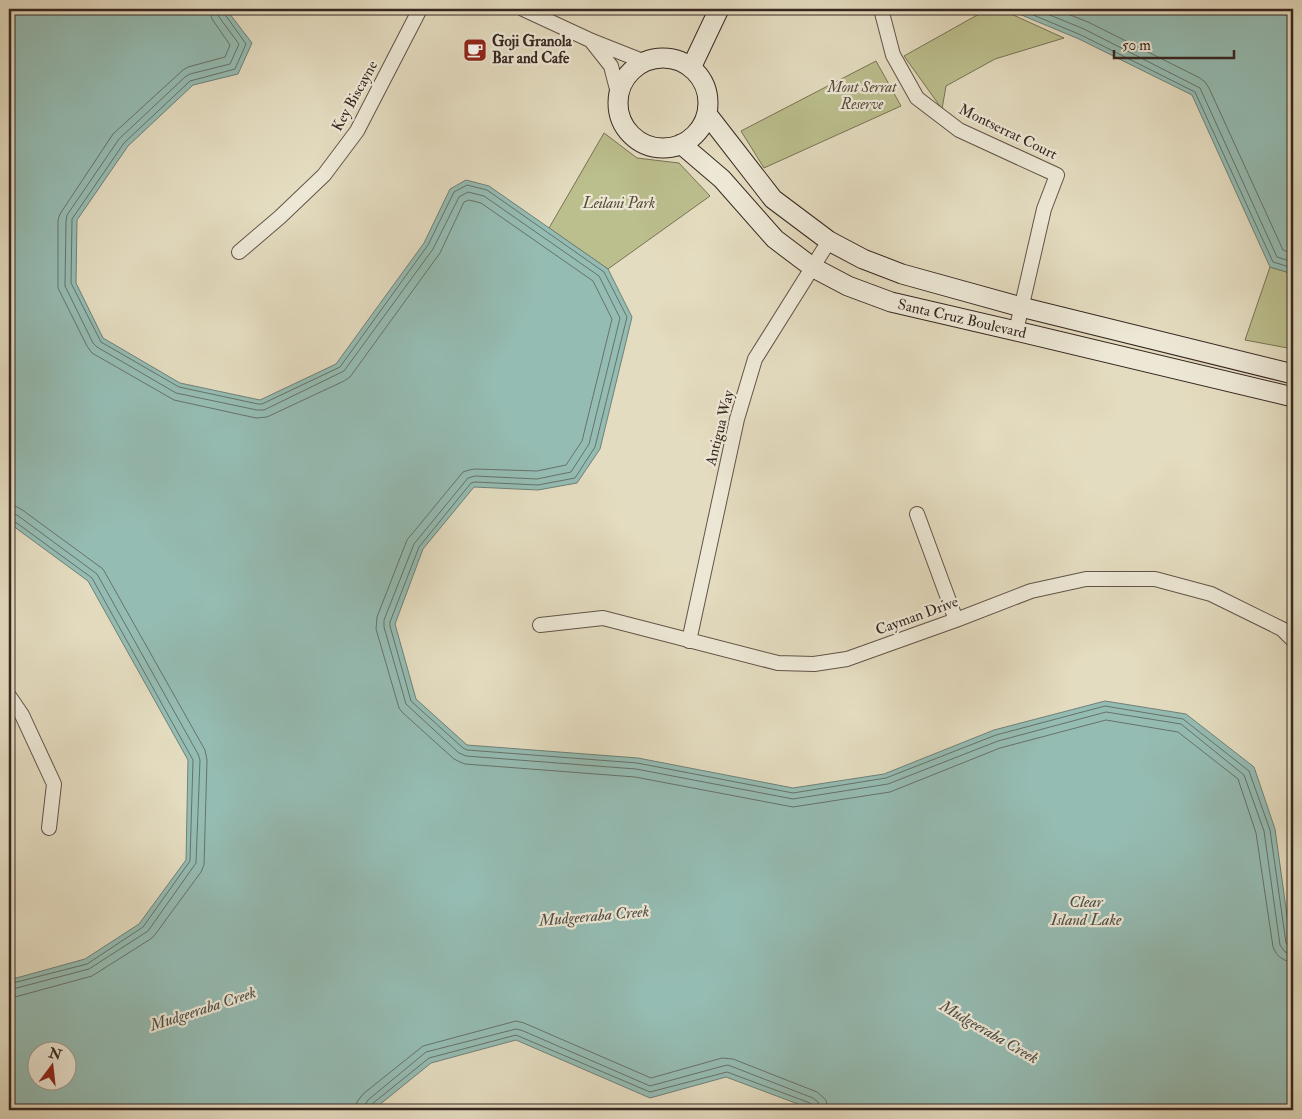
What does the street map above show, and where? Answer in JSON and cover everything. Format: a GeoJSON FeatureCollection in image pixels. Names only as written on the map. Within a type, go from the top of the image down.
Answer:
{"type":"FeatureCollection","features":[{"type":"Feature","properties":{"kind":"street","name":"Key Biscayne"},"geometry":{"type":"LineString","coordinates":[[239,252],[280,217],[324,174],[357,130],[420,9]]}},
{"type":"Feature","properties":{"kind":"street"},"geometry":{"type":"LineString","coordinates":[[523,9],[592,41],[644,62]]}},
{"type":"Feature","properties":{"kind":"street"},"geometry":{"type":"LineString","coordinates":[[691,68],[720,9]]}},
{"type":"Feature","properties":{"kind":"street","name":"Montserrat Court"},"geometry":{"type":"LineString","coordinates":[[881,9],[893,55],[917,98],[960,130],[1057,175],[1044,209],[1016,331]]}},
{"type":"Feature","properties":{"kind":"street"},"geometry":{"type":"LineString","coordinates":[[592,41],[611,66],[618,93],[620,120],[636,140],[659,148],[681,144],[697,132],[706,114],[708,105],[706,89],[702,80],[691,68],[670,59],[660,58],[644,62],[628,74],[618,93]]}},
{"type":"Feature","properties":{"kind":"street","name":"Santa Cruz Boulevard"},"geometry":{"type":"LineString","coordinates":[[706,114],[773,200],[829,241],[863,259],[902,274],[1021,307],[1293,374]]}},
{"type":"Feature","properties":{"kind":"street","name":"Santa Cruz Boulevard"},"geometry":{"type":"LineString","coordinates":[[681,144],[722,178],[775,239],[812,267],[848,286],[891,302],[1293,397]]}},
{"type":"Feature","properties":{"kind":"street","name":"Antigua Way"},"geometry":{"type":"LineString","coordinates":[[689,641],[737,419],[754,359],[829,241]]}},
{"type":"Feature","properties":{"kind":"street"},"geometry":{"type":"LineString","coordinates":[[916,514],[956,620]]}},
{"type":"Feature","properties":{"kind":"street","name":"Cayman Drive"},"geometry":{"type":"LineString","coordinates":[[540,625],[603,618],[778,663],[814,664],[847,659],[1031,591],[1086,579],[1155,579],[1211,594],[1282,629],[1293,640]]}},
{"type":"Feature","properties":{"kind":"street"},"geometry":{"type":"LineString","coordinates":[[9,696],[22,715],[54,784],[49,828]]}},
{"type":"Feature","properties":{"kind":"green space","name":"Mont Serrat Reserve"},"geometry":{"type":"Polygon","coordinates":[[[988,9],[1000,9],[1064,38],[995,59],[946,86],[942,109],[904,56],[988,9]]]}},
{"type":"Feature","properties":{"kind":"green space","name":"Mont Serrat Reserve"},"geometry":{"type":"Polygon","coordinates":[[[876,61],[901,106],[764,168],[741,131],[876,61]]]}},
{"type":"Feature","properties":{"kind":"green space","name":"Leilani Park"},"geometry":{"type":"Polygon","coordinates":[[[604,133],[637,158],[679,163],[710,196],[608,269],[549,228],[604,133]]]}},
{"type":"Feature","properties":{"kind":"green space"},"geometry":{"type":"Polygon","coordinates":[[[1270,267],[1293,274],[1293,349],[1245,340],[1270,267]]]}},
{"type":"Feature","properties":{"kind":"water","name":"Clear Island Lake"},"geometry":{"type":"Polygon","coordinates":[[[9,9],[226,9],[252,43],[238,74],[193,85],[128,146],[77,220],[76,283],[103,338],[180,383],[260,400],[336,364],[424,243],[450,189],[466,180],[489,186],[608,269],[632,317],[600,449],[577,483],[538,490],[474,487],[423,549],[395,624],[416,699],[467,745],[638,758],[793,788],[884,774],[994,730],[1105,701],[1186,714],[1254,767],[1275,829],[1293,959],[1293,1110],[814,1110],[726,1077],[650,1098],[516,1040],[431,1063],[373,1110],[9,1110],[9,980],[85,959],[139,924],[186,860],[188,760],[88,581],[9,523],[9,9]]]}},
{"type":"Feature","properties":{"kind":"water"},"geometry":{"type":"Polygon","coordinates":[[[1007,9],[1293,9],[1293,274],[1270,267],[1192,95],[1079,39],[1007,9]]]}},
{"type":"Feature","properties":{"kind":"place","name":"Goji Granola Bar and Cafe"},"geometry":{"type":"Point","coordinates":[475,50]}},
{"type":"Feature","properties":{"kind":"water label","name":"Mudgeeraba Creek"},"geometry":{"type":"Point","coordinates":[594,916]}},
{"type":"Feature","properties":{"kind":"water label","name":"Mudgeeraba Creek"},"geometry":{"type":"Point","coordinates":[203,1009]}},
{"type":"Feature","properties":{"kind":"water label","name":"Mudgeeraba Creek"},"geometry":{"type":"Point","coordinates":[989,1032]}}]}
